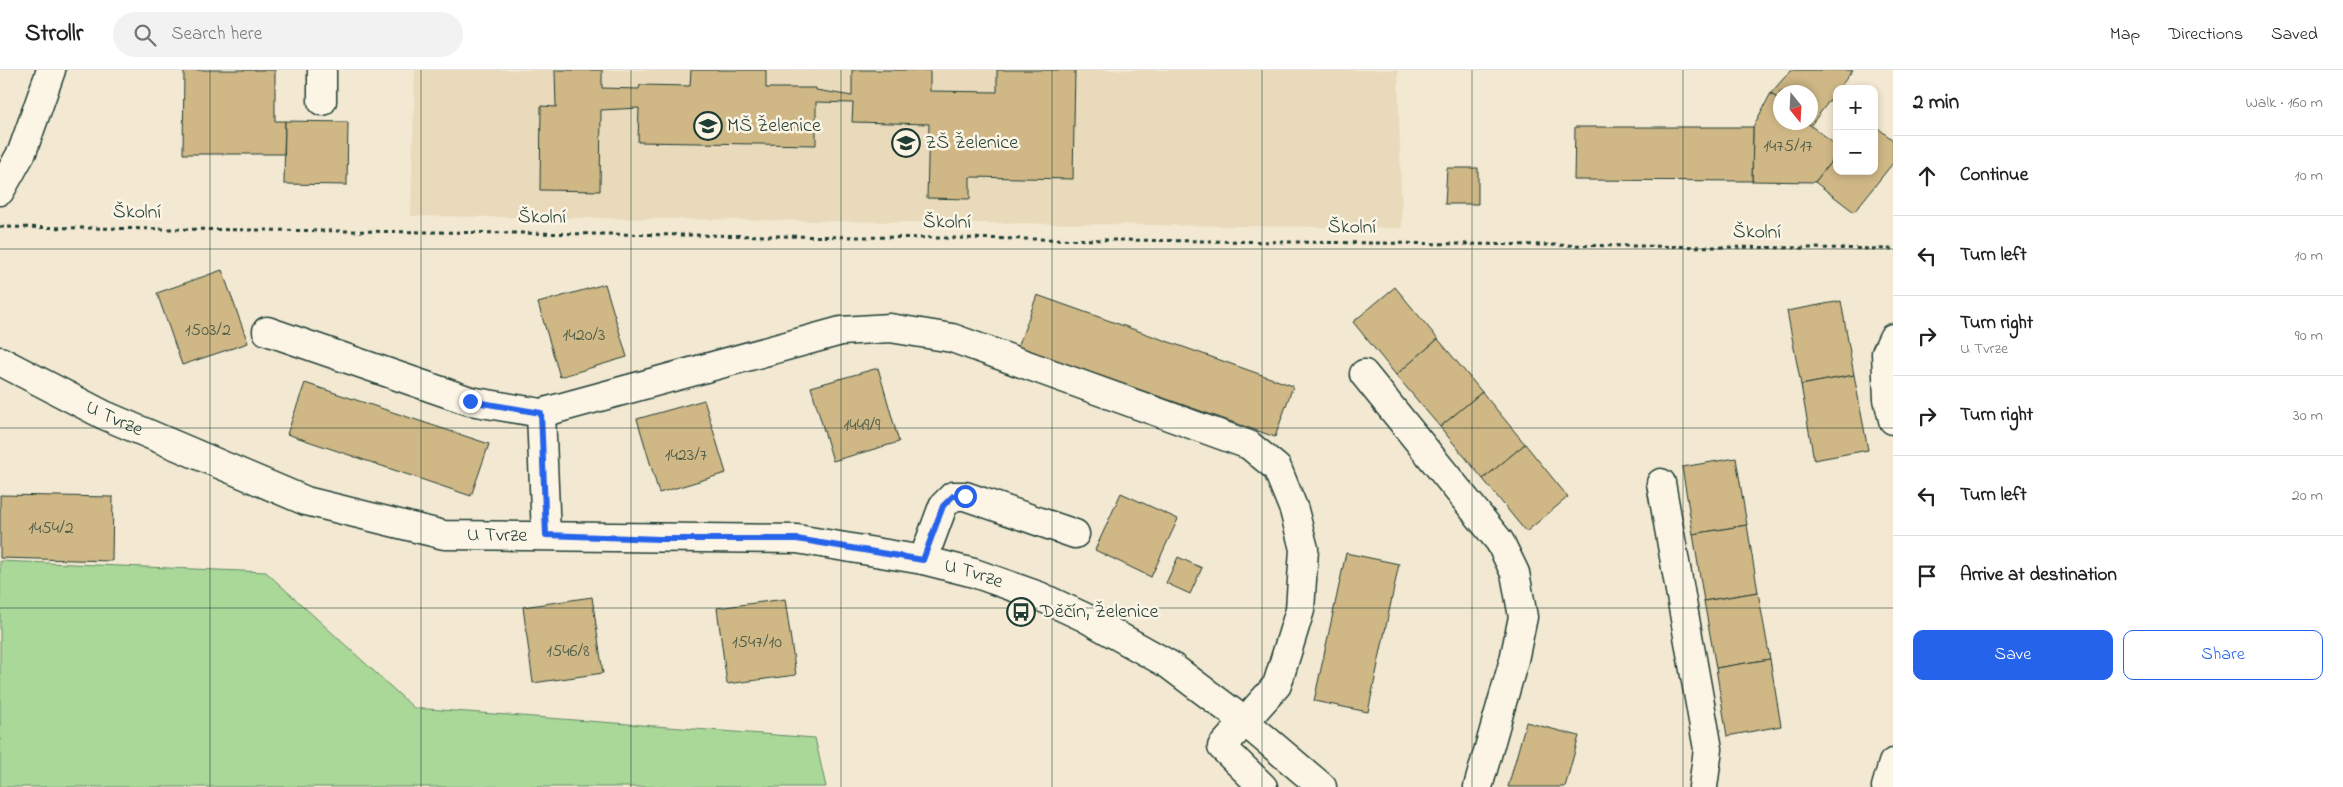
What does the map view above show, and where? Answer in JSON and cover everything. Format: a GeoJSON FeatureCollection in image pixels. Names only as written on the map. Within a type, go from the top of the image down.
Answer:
{"type":"FeatureCollection","features":[{"type":"Feature","properties":{"kind":"street"},"geometry":{"type":"LineString","coordinates":[[0,191],[22,152],[51,70]]}},
{"type":"Feature","properties":{"kind":"street"},"geometry":{"type":"LineString","coordinates":[[322,70],[322,101]]}},
{"type":"Feature","properties":{"kind":"street"},"geometry":{"type":"LineString","coordinates":[[267,331],[470,401],[541,413],[841,331],[890,328],[952,338],[1249,445],[1277,468],[1294,510],[1304,549],[1300,610],[1277,685],[1222,748],[1263,787]]}},
{"type":"Feature","properties":{"kind":"street"},"geometry":{"type":"LineString","coordinates":[[1893,338],[1886,353],[1888,399],[1893,420]]}},
{"type":"Feature","properties":{"kind":"street","name":"U Tvrze"},"geometry":{"type":"LineString","coordinates":[[0,361],[104,415],[306,501],[444,535],[546,535],[660,539],[797,539],[923,560],[974,573],[1039,596],[1084,616],[1168,664],[1244,721],[1322,787]]}},
{"type":"Feature","properties":{"kind":"street"},"geometry":{"type":"LineString","coordinates":[[1364,374],[1500,542],[1515,573],[1523,617],[1514,660],[1478,787]]}},
{"type":"Feature","properties":{"kind":"street"},"geometry":{"type":"LineString","coordinates":[[541,413],[546,535]]}},
{"type":"Feature","properties":{"kind":"street"},"geometry":{"type":"LineString","coordinates":[[1661,483],[1708,749],[1703,787]]}},
{"type":"Feature","properties":{"kind":"street"},"geometry":{"type":"LineString","coordinates":[[923,560],[943,506],[953,496],[965,496],[1075,534]]}},
{"type":"Feature","properties":{"kind":"street"},"geometry":{"type":"LineString","coordinates":[[1886,787],[1893,763]]}},
{"type":"Feature","properties":{"kind":"path","name":"Školní"},"geometry":{"type":"LineString","coordinates":[[0,227],[1893,250]]}},
{"type":"Feature","properties":{"kind":"shaded area","name":"ZŠ Želenice"},"geometry":{"type":"Polygon","coordinates":[[[415,70],[1398,70],[1402,228],[411,216],[415,70]]]}},
{"type":"Feature","properties":{"kind":"green space"},"geometry":{"type":"Polygon","coordinates":[[[0,561],[266,572],[414,708],[815,738],[826,787],[0,787],[0,561]]]}},
{"type":"Feature","properties":{"kind":"building"},"geometry":{"type":"Polygon","coordinates":[[[184,70],[275,70],[275,121],[285,121],[284,154],[183,154],[184,70]]]}},
{"type":"Feature","properties":{"kind":"building"},"geometry":{"type":"Polygon","coordinates":[[[555,70],[602,70],[602,88],[639,89],[640,85],[690,86],[691,70],[766,70],[766,88],[816,88],[816,90],[852,96],[852,70],[930,70],[930,91],[997,92],[997,70],[1075,70],[1073,179],[970,177],[970,199],[927,198],[929,124],[852,122],[853,103],[816,102],[816,145],[638,142],[639,108],[601,110],[600,191],[540,190],[541,106],[556,107],[555,70]]]}},
{"type":"Feature","properties":{"kind":"building"},"geometry":{"type":"Polygon","coordinates":[[[1791,70],[1853,70],[1841,85],[1833,85],[1833,96],[1818,116],[1818,85],[1778,85],[1791,70]]]}},
{"type":"Feature","properties":{"kind":"building"},"geometry":{"type":"Polygon","coordinates":[[[1771,93],[1773,95],[1773,130],[1816,130],[1833,143],[1833,159],[1815,182],[1752,181],[1753,127],[1771,93]]]}},
{"type":"Feature","properties":{"kind":"building"},"geometry":{"type":"Polygon","coordinates":[[[285,121],[348,122],[347,185],[284,184],[285,121]]]}},
{"type":"Feature","properties":{"kind":"building"},"geometry":{"type":"Polygon","coordinates":[[[1575,127],[1753,127],[1752,181],[1574,180],[1575,127]]]}},
{"type":"Feature","properties":{"kind":"building"},"geometry":{"type":"Polygon","coordinates":[[[1878,128],[1893,140],[1893,163],[1854,212],[1815,182],[1833,159],[1833,175],[1878,175],[1878,128]]]}},
{"type":"Feature","properties":{"kind":"building"},"geometry":{"type":"Polygon","coordinates":[[[1447,168],[1478,168],[1478,204],[1445,204],[1447,168]]]}},
{"type":"Feature","properties":{"kind":"building"},"geometry":{"type":"Polygon","coordinates":[[[222,270],[248,343],[182,365],[157,293],[222,270]]]}},
{"type":"Feature","properties":{"kind":"building"},"geometry":{"type":"Polygon","coordinates":[[[605,284],[627,357],[560,377],[538,303],[605,284]]]}},
{"type":"Feature","properties":{"kind":"building"},"geometry":{"type":"Polygon","coordinates":[[[1395,287],[1438,339],[1396,375],[1353,322],[1395,287]]]}},
{"type":"Feature","properties":{"kind":"building"},"geometry":{"type":"Polygon","coordinates":[[[1037,295],[1293,386],[1275,437],[1018,347],[1037,295]]]}},
{"type":"Feature","properties":{"kind":"building"},"geometry":{"type":"Polygon","coordinates":[[[1841,301],[1854,375],[1801,385],[1787,311],[1841,301]]]}},
{"type":"Feature","properties":{"kind":"building"},"geometry":{"type":"Polygon","coordinates":[[[1438,339],[1482,392],[1440,427],[1396,375],[1438,339]]]}},
{"type":"Feature","properties":{"kind":"building"},"geometry":{"type":"Polygon","coordinates":[[[878,368],[899,442],[833,461],[811,387],[878,368]]]}},
{"type":"Feature","properties":{"kind":"building"},"geometry":{"type":"Polygon","coordinates":[[[1854,375],[1868,450],[1814,460],[1801,385],[1854,375]]]}},
{"type":"Feature","properties":{"kind":"building"},"geometry":{"type":"Polygon","coordinates":[[[305,383],[489,444],[471,496],[287,434],[305,383]]]}},
{"type":"Feature","properties":{"kind":"building"},"geometry":{"type":"Polygon","coordinates":[[[1482,392],[1525,444],[1483,479],[1440,427],[1482,392]]]}},
{"type":"Feature","properties":{"kind":"building"},"geometry":{"type":"Polygon","coordinates":[[[704,400],[726,473],[659,493],[637,419],[704,400]]]}},
{"type":"Feature","properties":{"kind":"building"},"geometry":{"type":"Polygon","coordinates":[[[1525,444],[1568,497],[1526,532],[1483,479],[1525,444]]]}},
{"type":"Feature","properties":{"kind":"building"},"geometry":{"type":"Polygon","coordinates":[[[1736,458],[1747,525],[1693,534],[1682,467],[1736,458]]]}},
{"type":"Feature","properties":{"kind":"building"},"geometry":{"type":"Polygon","coordinates":[[[1121,493],[1178,519],[1151,577],[1095,550],[1121,493]]]}},
{"type":"Feature","properties":{"kind":"building"},"geometry":{"type":"Polygon","coordinates":[[[0,495],[113,497],[112,561],[0,558],[0,495]]]}},
{"type":"Feature","properties":{"kind":"building"},"geometry":{"type":"Polygon","coordinates":[[[1747,525],[1758,592],[1704,601],[1693,534],[1747,525]]]}},
{"type":"Feature","properties":{"kind":"building"},"geometry":{"type":"Polygon","coordinates":[[[1346,553],[1399,564],[1368,712],[1314,701],[1346,553]]]}},
{"type":"Feature","properties":{"kind":"building"},"geometry":{"type":"Polygon","coordinates":[[[1178,557],[1202,568],[1190,594],[1166,583],[1178,557]]]}},
{"type":"Feature","properties":{"kind":"building"},"geometry":{"type":"Polygon","coordinates":[[[1758,592],[1770,659],[1716,668],[1704,601],[1758,592]]]}},
{"type":"Feature","properties":{"kind":"building"},"geometry":{"type":"Polygon","coordinates":[[[592,597],[603,673],[533,683],[523,607],[592,597]]]}},
{"type":"Feature","properties":{"kind":"building"},"geometry":{"type":"Polygon","coordinates":[[[785,599],[796,675],[727,684],[717,608],[785,599]]]}},
{"type":"Feature","properties":{"kind":"building"},"geometry":{"type":"Polygon","coordinates":[[[1770,659],[1781,726],[1727,736],[1716,668],[1770,659]]]}},
{"type":"Feature","properties":{"kind":"building"},"geometry":{"type":"Polygon","coordinates":[[[1526,722],[1579,736],[1565,787],[1508,787],[1526,722]]]}},
{"type":"Feature","properties":{"kind":"place","name":"MŠ Želenice"},"geometry":{"type":"Point","coordinates":[708,126]}},
{"type":"Feature","properties":{"kind":"place","name":"ZŠ Želenice"},"geometry":{"type":"Point","coordinates":[906,143]}},
{"type":"Feature","properties":{"kind":"place","name":"Děčín, Želenice"},"geometry":{"type":"Point","coordinates":[1021,612]}},
{"type":"Feature","properties":{"kind":"route"},"geometry":{"type":"LineString","coordinates":[[470,401],[541,413],[546,535],[660,539],[797,539],[923,560],[943,506],[953,496],[965,496]]}}]}
